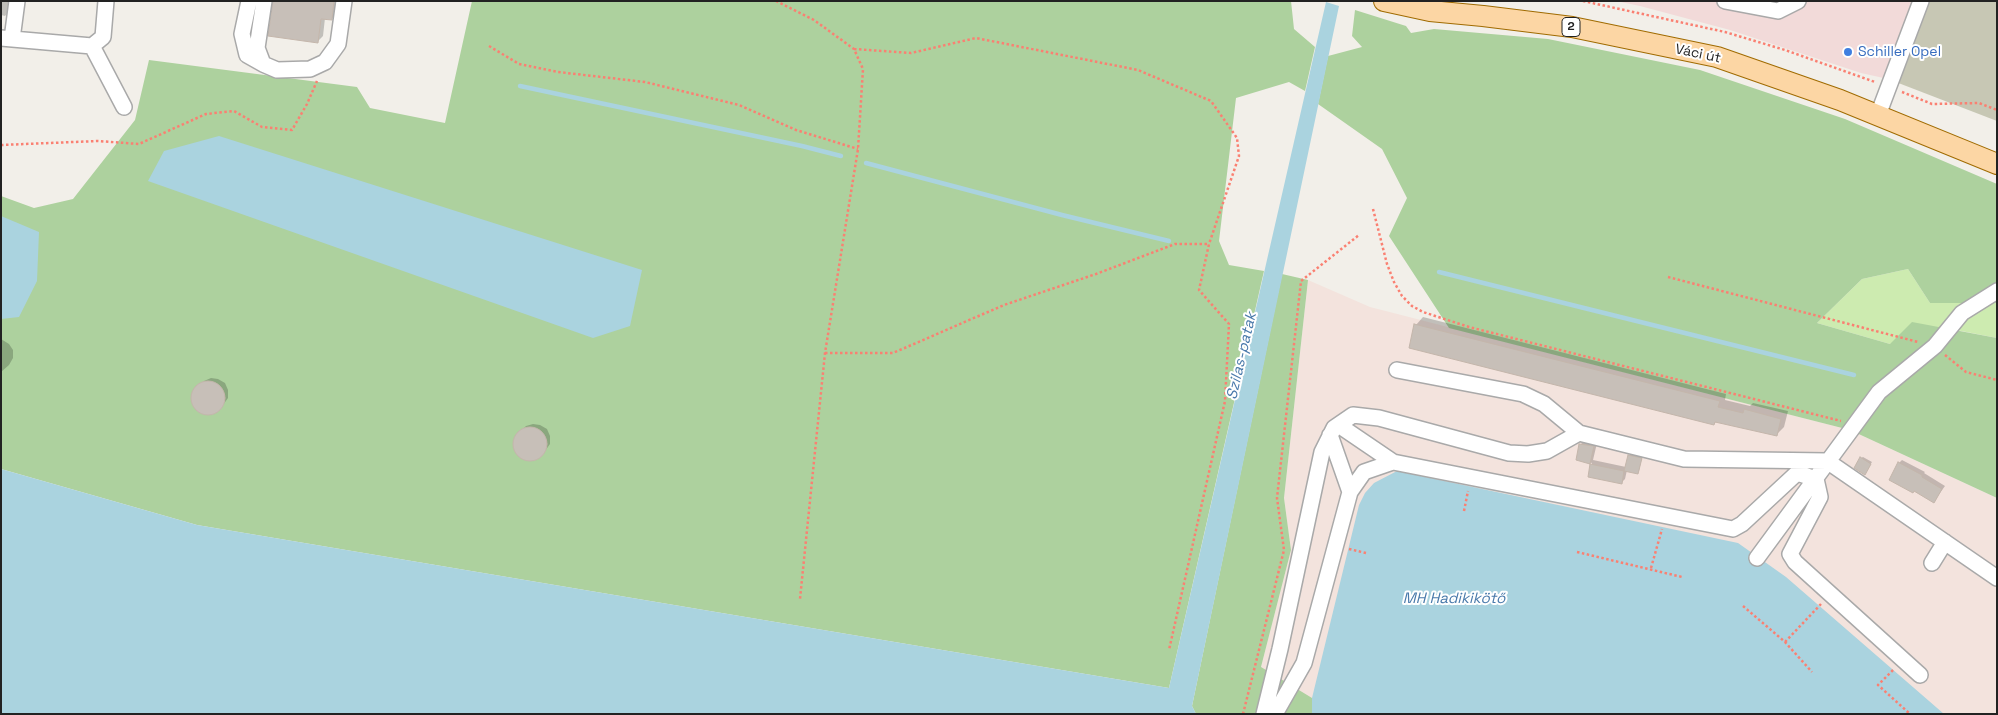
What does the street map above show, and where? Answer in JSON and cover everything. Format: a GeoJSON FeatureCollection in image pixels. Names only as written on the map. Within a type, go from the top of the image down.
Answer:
{"type":"FeatureCollection","features":[{"type":"Feature","properties":{"kind":"main road","name":"Váci út"},"geometry":{"type":"LineString","coordinates":[[1384,1],[1572,27],[1717,57],[1878,115],[1997,164]]}},
{"type":"Feature","properties":{"kind":"lane"},"geometry":{"type":"LineString","coordinates":[[17,1],[7,38],[92,46],[103,37],[106,1]]}},
{"type":"Feature","properties":{"kind":"lane"},"geometry":{"type":"LineString","coordinates":[[249,1],[242,34],[247,55],[277,70],[310,69],[325,62],[338,44],[344,1]]}},
{"type":"Feature","properties":{"kind":"lane"},"geometry":{"type":"LineString","coordinates":[[263,64],[258,48],[264,1]]}},
{"type":"Feature","properties":{"kind":"lane"},"geometry":{"type":"LineString","coordinates":[[1724,1],[1778,11],[1798,1]]}},
{"type":"Feature","properties":{"kind":"lane"},"geometry":{"type":"LineString","coordinates":[[1878,115],[1921,1]]}},
{"type":"Feature","properties":{"kind":"lane"},"geometry":{"type":"LineString","coordinates":[[92,46],[124,107]]}},
{"type":"Feature","properties":{"kind":"lane"},"geometry":{"type":"LineString","coordinates":[[1757,558],[1879,392],[1935,346],[1962,313],[1997,291]]}},
{"type":"Feature","properties":{"kind":"lane"},"geometry":{"type":"LineString","coordinates":[[1398,370],[1523,394],[1544,404],[1579,433],[1684,458],[1827,461],[1997,578]]}},
{"type":"Feature","properties":{"kind":"lane"},"geometry":{"type":"LineString","coordinates":[[1264,714],[1280,649],[1322,452],[1335,430],[1353,415],[1379,418],[1509,453],[1528,454],[1547,451],[1579,433]]}},
{"type":"Feature","properties":{"kind":"lane"},"geometry":{"type":"LineString","coordinates":[[1335,430],[1393,462],[1734,529],[1742,524],[1797,473],[1816,479]]}},
{"type":"Feature","properties":{"kind":"lane"},"geometry":{"type":"LineString","coordinates":[[1335,430],[1350,492]]}},
{"type":"Feature","properties":{"kind":"lane"},"geometry":{"type":"LineString","coordinates":[[1275,714],[1304,663],[1350,492],[1364,472],[1393,462]]}},
{"type":"Feature","properties":{"kind":"lane"},"geometry":{"type":"LineString","coordinates":[[1816,479],[1820,497],[1790,554],[1796,562],[1920,675]]}},
{"type":"Feature","properties":{"kind":"lane"},"geometry":{"type":"LineString","coordinates":[[1932,563],[1945,542]]}},
{"type":"Feature","properties":{"kind":"path"},"geometry":{"type":"LineString","coordinates":[[776,1],[814,20],[854,49],[863,69],[858,150],[825,353],[800,599]]}},
{"type":"Feature","properties":{"kind":"path"},"geometry":{"type":"LineString","coordinates":[[1583,1],[1725,32],[1785,50],[1932,104],[1979,103],[1997,110]]}},
{"type":"Feature","properties":{"kind":"path"},"geometry":{"type":"LineString","coordinates":[[854,49],[912,53],[976,38],[1138,70],[1211,101],[1237,138],[1239,156],[1209,244],[1199,290],[1230,324],[1225,401],[1169,650]]}},
{"type":"Feature","properties":{"kind":"path"},"geometry":{"type":"LineString","coordinates":[[489,46],[518,64],[558,72],[645,82],[739,105],[796,130],[858,150]]}},
{"type":"Feature","properties":{"kind":"path"},"geometry":{"type":"LineString","coordinates":[[1,145],[98,141],[139,144],[206,114],[234,111],[262,128],[292,130],[308,104],[325,62]]}},
{"type":"Feature","properties":{"kind":"path"},"geometry":{"type":"LineString","coordinates":[[1373,209],[1387,264],[1394,282],[1402,296],[1412,306],[1423,312],[1468,327],[1855,425]]}},
{"type":"Feature","properties":{"kind":"path"},"geometry":{"type":"LineString","coordinates":[[1242,714],[1284,550],[1277,498],[1301,282],[1359,235]]}},
{"type":"Feature","properties":{"kind":"path"},"geometry":{"type":"LineString","coordinates":[[825,353],[894,353],[1004,305],[1096,274],[1175,244],[1209,244]]}},
{"type":"Feature","properties":{"kind":"path"},"geometry":{"type":"LineString","coordinates":[[1668,277],[1935,346],[1966,372],[1997,380]]}},
{"type":"Feature","properties":{"kind":"path"},"geometry":{"type":"LineString","coordinates":[[1464,512],[1471,477]]}},
{"type":"Feature","properties":{"kind":"path"},"geometry":{"type":"LineString","coordinates":[[1651,568],[1665,516]]}},
{"type":"Feature","properties":{"kind":"path"},"geometry":{"type":"LineString","coordinates":[[1577,552],[1651,568],[1682,577]]}},
{"type":"Feature","properties":{"kind":"path"},"geometry":{"type":"LineString","coordinates":[[1785,642],[1831,594]]}},
{"type":"Feature","properties":{"kind":"path"},"geometry":{"type":"LineString","coordinates":[[1743,606],[1785,642],[1812,672]]}},
{"type":"Feature","properties":{"kind":"path"},"geometry":{"type":"LineString","coordinates":[[1904,660],[1878,685],[1910,714]]}},
{"type":"Feature","properties":{"kind":"shaded area","name":"Schiller Opel"},"geometry":{"type":"Polygon","coordinates":[[[1616,1],[1924,1],[1888,79],[1861,73],[1730,30],[1616,1]]]}},
{"type":"Feature","properties":{"kind":"shaded area"},"geometry":{"type":"Polygon","coordinates":[[[1924,1],[1997,1],[1997,121],[1888,79],[1924,1]]]}},
{"type":"Feature","properties":{"kind":"shaded area","name":"MH Hadikikötő"},"geometry":{"type":"Polygon","coordinates":[[[1308,280],[1370,307],[1850,430],[1997,498],[1997,714],[1249,714],[1291,550],[1284,498],[1308,280]]]}},
{"type":"Feature","properties":{"kind":"green space"},"geometry":{"type":"Polygon","coordinates":[[[472,1],[1291,1],[1294,29],[1315,47],[1305,91],[1289,82],[1236,98],[1219,241],[1229,265],[1264,271],[1169,688],[197,525],[1,469],[1,196],[34,208],[73,199],[135,120],[149,60],[357,87],[370,108],[445,123],[472,1]]]}},
{"type":"Feature","properties":{"kind":"green space"},"geometry":{"type":"Polygon","coordinates":[[[1355,10],[1406,26],[1411,33],[1434,29],[1548,39],[1700,70],[1845,119],[1997,184],[1997,303],[1930,303],[1908,269],[1862,279],[1817,323],[1890,344],[1912,322],[1997,338],[1997,498],[1850,430],[1449,328],[1389,236],[1407,198],[1382,149],[1318,104],[1328,56],[1362,47],[1352,36],[1355,10]]]}},
{"type":"Feature","properties":{"kind":"green space"},"geometry":{"type":"Polygon","coordinates":[[[1908,269],[1930,303],[1997,303],[1997,338],[1946,328],[1890,344],[1817,323],[1862,279],[1908,269]]]}},
{"type":"Feature","properties":{"kind":"green space"},"geometry":{"type":"Polygon","coordinates":[[[1282,274],[1308,280],[1284,498],[1291,550],[1261,667],[1312,698],[1312,714],[1196,714],[1192,706],[1282,274]]]}},
{"type":"Feature","properties":{"kind":"water"},"geometry":{"type":"Polygon","coordinates":[[[1326,2],[1339,6],[1192,706],[1196,714],[1,714],[1,469],[197,525],[1169,688],[1326,2]]]}},
{"type":"Feature","properties":{"kind":"water"},"geometry":{"type":"Polygon","coordinates":[[[219,136],[642,270],[630,326],[593,338],[148,181],[164,151],[219,136]]]}},
{"type":"Feature","properties":{"kind":"water"},"geometry":{"type":"Polygon","coordinates":[[[1,216],[39,232],[37,281],[19,317],[1,319],[1,216]]]}},
{"type":"Feature","properties":{"kind":"water","name":"MH Hadikikötő"},"geometry":{"type":"Polygon","coordinates":[[[1397,471],[1738,543],[1786,577],[1944,714],[1312,714],[1312,698],[1359,505],[1365,493],[1374,483],[1397,471]]]}},
{"type":"Feature","properties":{"kind":"building"},"geometry":{"type":"Polygon","coordinates":[[[273,1],[334,1],[332,20],[321,19],[318,43],[268,36],[273,1]]]}},
{"type":"Feature","properties":{"kind":"building"},"geometry":{"type":"Polygon","coordinates":[[[1414,324],[1720,401],[1718,407],[1743,413],[1744,409],[1781,419],[1777,436],[1715,422],[1714,425],[1409,348],[1414,324]]]}},
{"type":"Feature","properties":{"kind":"building"},"geometry":{"type":"Polygon","coordinates":[[[208,381],[215,382],[220,386],[224,391],[224,405],[220,410],[215,414],[208,415],[201,414],[196,410],[192,405],[191,398],[192,391],[196,386],[201,382],[208,381]]]}},
{"type":"Feature","properties":{"kind":"building"},"geometry":{"type":"Polygon","coordinates":[[[530,427],[537,428],[542,432],[546,437],[546,451],[542,456],[537,460],[530,461],[523,460],[518,456],[514,451],[513,444],[514,437],[518,432],[523,428],[530,427]]]}},
{"type":"Feature","properties":{"kind":"building"},"geometry":{"type":"Polygon","coordinates":[[[1579,444],[1594,446],[1590,464],[1576,460],[1579,444]]]}},
{"type":"Feature","properties":{"kind":"building"},"geometry":{"type":"Polygon","coordinates":[[[1628,455],[1642,458],[1638,474],[1624,471],[1628,455]]]}},
{"type":"Feature","properties":{"kind":"building"},"geometry":{"type":"Polygon","coordinates":[[[1860,457],[1871,464],[1865,475],[1854,468],[1860,457]]]}},
{"type":"Feature","properties":{"kind":"building"},"geometry":{"type":"Polygon","coordinates":[[[1898,462],[1942,489],[1934,503],[1914,491],[1913,493],[1889,480],[1898,462]]]}},
{"type":"Feature","properties":{"kind":"building"},"geometry":{"type":"Polygon","coordinates":[[[1590,464],[1624,471],[1622,484],[1588,477],[1590,464]]]}},
{"type":"Feature","properties":{"kind":"waterway"},"geometry":{"type":"LineString","coordinates":[[520,86],[841,156]]}},
{"type":"Feature","properties":{"kind":"waterway"},"geometry":{"type":"LineString","coordinates":[[866,163],[1169,241]]}},
{"type":"Feature","properties":{"kind":"waterway"},"geometry":{"type":"LineString","coordinates":[[1439,272],[1854,375]]}},
{"type":"Feature","properties":{"kind":"place","name":"Schiller Opel"},"geometry":{"type":"Point","coordinates":[1848,52]}},
{"type":"Feature","properties":{"kind":"water label","name":"Szilas-patak"},"geometry":{"type":"Point","coordinates":[1242,356]}}]}
